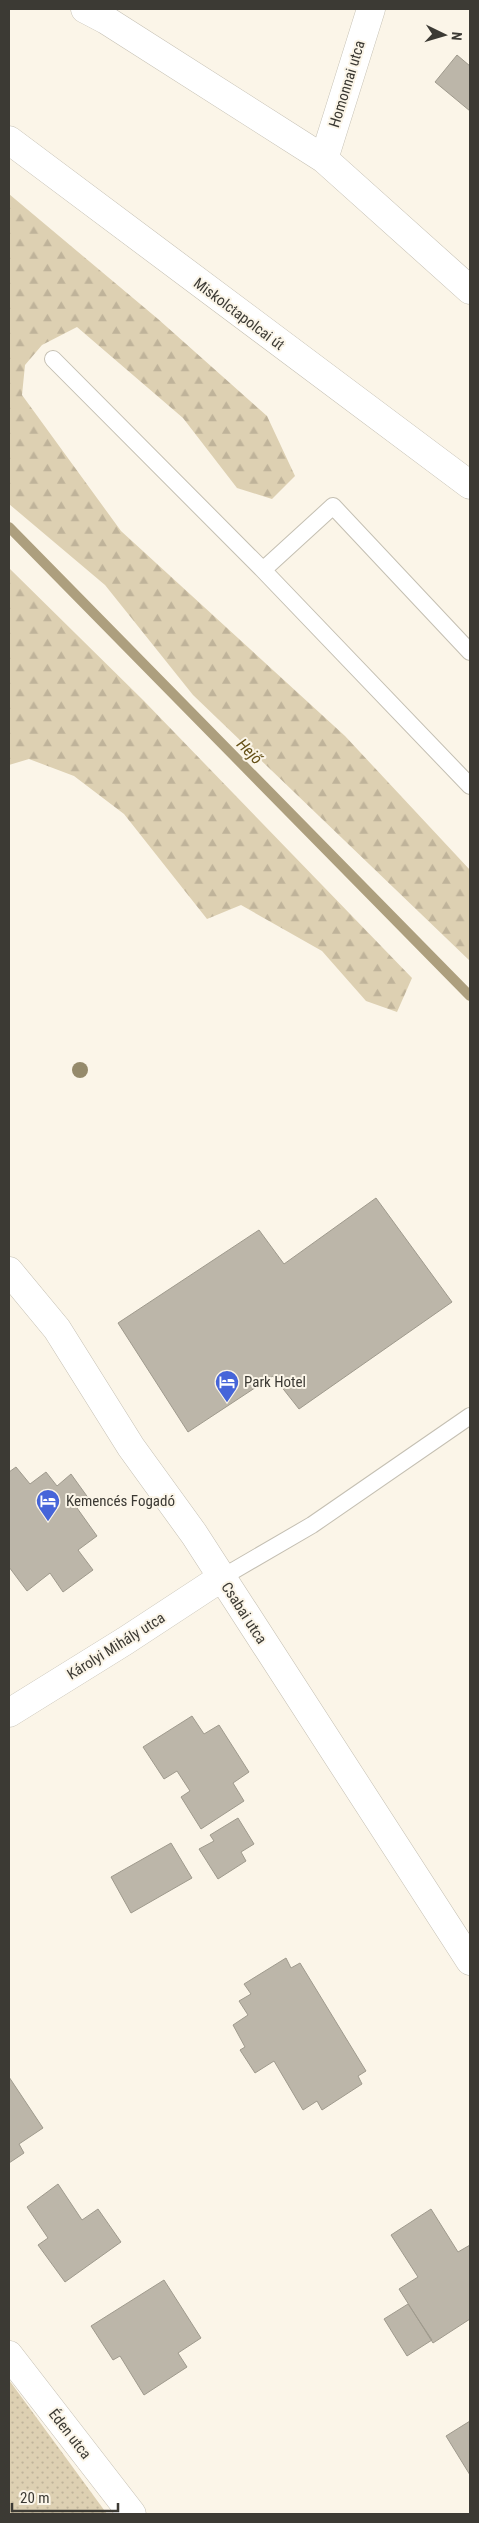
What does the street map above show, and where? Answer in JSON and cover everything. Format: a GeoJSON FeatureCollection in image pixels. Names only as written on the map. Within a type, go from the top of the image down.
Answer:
{"type":"FeatureCollection","features":[{"type":"Feature","properties":{"kind":"street"},"geometry":{"type":"LineString","coordinates":[[85,9],[106,20],[324,159],[470,290]]}},
{"type":"Feature","properties":{"kind":"street","name":"Homonnai utca"},"geometry":{"type":"LineString","coordinates":[[324,159],[371,9]]}},
{"type":"Feature","properties":{"kind":"street","name":"Miskolctapolcai út"},"geometry":{"type":"LineString","coordinates":[[9,140],[470,485]]}},
{"type":"Feature","properties":{"kind":"street","name":"Csabai utca"},"geometry":{"type":"LineString","coordinates":[[9,1271],[57,1328],[131,1447],[194,1534],[470,1961]]}},
{"type":"Feature","properties":{"kind":"street","name":"Károlyi Mihály utca"},"geometry":{"type":"LineString","coordinates":[[9,1713],[125,1642],[221,1578]]}},
{"type":"Feature","properties":{"kind":"street","name":"Éden utca"},"geometry":{"type":"LineString","coordinates":[[9,2355],[132,2514]]}},
{"type":"Feature","properties":{"kind":"lane"},"geometry":{"type":"LineString","coordinates":[[53,359],[263,570],[470,786]]}},
{"type":"Feature","properties":{"kind":"lane"},"geometry":{"type":"LineString","coordinates":[[263,570],[333,506],[470,652]]}},
{"type":"Feature","properties":{"kind":"lane"},"geometry":{"type":"LineString","coordinates":[[221,1578],[312,1525],[470,1416]]}},
{"type":"Feature","properties":{"kind":"green space"},"geometry":{"type":"Polygon","coordinates":[[[9,194],[158,319],[267,416],[295,476],[272,499],[237,488],[183,418],[77,327],[42,345],[25,365],[22,395],[121,531],[345,736],[470,870],[470,961],[193,695],[105,585],[9,504],[9,194]]]}},
{"type":"Feature","properties":{"kind":"green space"},"geometry":{"type":"Polygon","coordinates":[[[9,568],[144,701],[412,978],[397,1012],[366,1001],[322,951],[241,905],[207,919],[124,814],[74,776],[29,759],[9,765],[9,568]]]}},
{"type":"Feature","properties":{"kind":"green space"},"geometry":{"type":"Polygon","coordinates":[[[9,2380],[107,2514],[9,2514],[9,2380]]]}},
{"type":"Feature","properties":{"kind":"building"},"geometry":{"type":"Polygon","coordinates":[[[457,55],[470,66],[470,111],[435,82],[457,55]]]}},
{"type":"Feature","properties":{"kind":"building"},"geometry":{"type":"Polygon","coordinates":[[[376,1198],[452,1302],[299,1409],[273,1376],[188,1432],[118,1323],[259,1230],[284,1264],[376,1198]]]}},
{"type":"Feature","properties":{"kind":"building","name":"Kemencés Fogadó"},"geometry":{"type":"Polygon","coordinates":[[[16,1467],[30,1484],[46,1472],[57,1486],[71,1474],[89,1499],[77,1508],[97,1536],[78,1550],[93,1570],[63,1592],[50,1573],[27,1591],[9,1567],[9,1472],[16,1467]]]}},
{"type":"Feature","properties":{"kind":"building"},"geometry":{"type":"Polygon","coordinates":[[[192,1716],[204,1734],[219,1725],[249,1772],[233,1783],[244,1801],[201,1829],[181,1797],[190,1791],[177,1771],[164,1779],[143,1747],[192,1716]]]}},
{"type":"Feature","properties":{"kind":"building"},"geometry":{"type":"Polygon","coordinates":[[[238,1818],[254,1844],[241,1852],[246,1861],[218,1879],[199,1849],[214,1841],[210,1835],[238,1818]]]}},
{"type":"Feature","properties":{"kind":"building"},"geometry":{"type":"Polygon","coordinates":[[[171,1843],[192,1878],[131,1913],[111,1877],[171,1843]]]}},
{"type":"Feature","properties":{"kind":"building"},"geometry":{"type":"Polygon","coordinates":[[[286,1958],[291,1968],[300,1963],[366,2071],[358,2076],[362,2084],[322,2110],[317,2101],[303,2110],[274,2061],[255,2073],[240,2050],[245,2047],[233,2025],[248,2015],[239,2001],[251,1994],[244,1984],[286,1958]]]}},
{"type":"Feature","properties":{"kind":"building"},"geometry":{"type":"Polygon","coordinates":[[[9,2077],[43,2128],[19,2144],[24,2153],[9,2163],[9,2077]]]}},
{"type":"Feature","properties":{"kind":"building"},"geometry":{"type":"Polygon","coordinates":[[[58,2184],[82,2220],[98,2209],[121,2242],[65,2282],[38,2245],[48,2238],[27,2207],[58,2184]]]}},
{"type":"Feature","properties":{"kind":"building"},"geometry":{"type":"Polygon","coordinates":[[[431,2209],[458,2252],[470,2245],[470,2319],[433,2343],[399,2289],[418,2277],[391,2235],[431,2209]]]}},
{"type":"Feature","properties":{"kind":"building"},"geometry":{"type":"Polygon","coordinates":[[[164,2280],[201,2338],[178,2353],[187,2367],[144,2395],[120,2356],[113,2360],[91,2326],[164,2280]]]}},
{"type":"Feature","properties":{"kind":"building"},"geometry":{"type":"Polygon","coordinates":[[[408,2304],[432,2340],[407,2356],[384,2319],[408,2304]]]}},
{"type":"Feature","properties":{"kind":"building"},"geometry":{"type":"Polygon","coordinates":[[[470,2421],[470,2475],[446,2436],[470,2421]]]}},
{"type":"Feature","properties":{"kind":"waterway","name":"Hejő"},"geometry":{"type":"LineString","coordinates":[[9,527],[470,996]]}},
{"type":"Feature","properties":{"kind":"place","name":"Park Hotel"},"geometry":{"type":"Point","coordinates":[227,1403]}},
{"type":"Feature","properties":{"kind":"place","name":"Kemencés Fogadó"},"geometry":{"type":"Point","coordinates":[48,1522]}}]}
